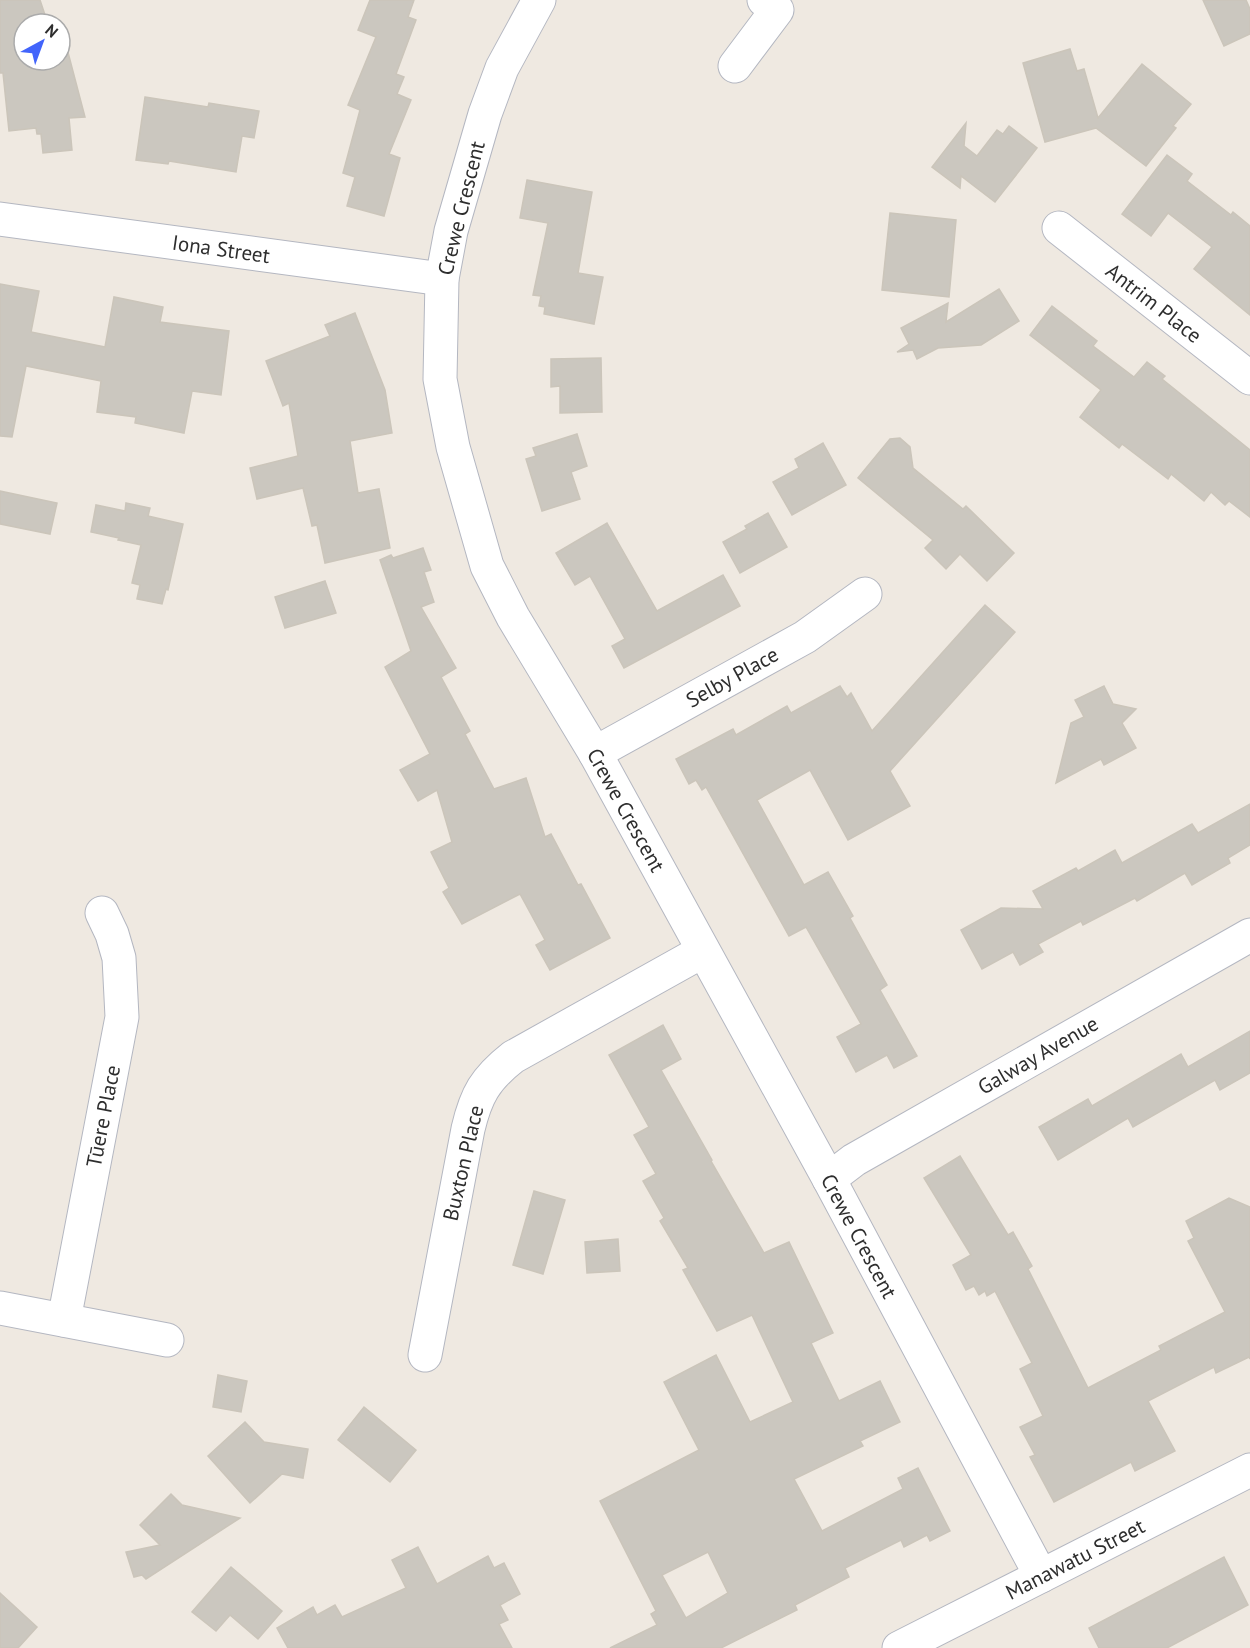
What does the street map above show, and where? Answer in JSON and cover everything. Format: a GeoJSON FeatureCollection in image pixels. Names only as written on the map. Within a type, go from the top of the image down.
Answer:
{"type":"FeatureCollection","features":[{"type":"Feature","properties":{"kind":"street","name":"Crewe Crescent"},"geometry":{"type":"LineString","coordinates":[[539,0],[502,68],[485,114],[451,231],[442,279],[440,379],[453,447],[487,566],[513,617],[595,753],[829,1179],[1041,1576]]}},
{"type":"Feature","properties":{"kind":"street"},"geometry":{"type":"LineString","coordinates":[[735,66],[777,10],[764,0]]}},
{"type":"Feature","properties":{"kind":"street","name":"Iona Street"},"geometry":{"type":"LineString","coordinates":[[0,219],[442,279]]}},
{"type":"Feature","properties":{"kind":"street","name":"Antrim Place"},"geometry":{"type":"LineString","coordinates":[[1059,228],[1250,378]]}},
{"type":"Feature","properties":{"kind":"street","name":"Selby Place"},"geometry":{"type":"LineString","coordinates":[[595,753],[805,637],[865,594]]}},
{"type":"Feature","properties":{"kind":"street","name":"Tūere Place"},"geometry":{"type":"LineString","coordinates":[[64,1320],[122,1017],[119,958],[112,934],[102,913]]}},
{"type":"Feature","properties":{"kind":"street","name":"Galway Avenue"},"geometry":{"type":"LineString","coordinates":[[829,1179],[854,1160],[1250,935]]}},
{"type":"Feature","properties":{"kind":"street","name":"Buxton Place"},"geometry":{"type":"LineString","coordinates":[[425,1355],[468,1129],[474,1105],[487,1082],[513,1057],[703,951]]}},
{"type":"Feature","properties":{"kind":"street"},"geometry":{"type":"LineString","coordinates":[[0,1308],[167,1340]]}},
{"type":"Feature","properties":{"kind":"street","name":"Manawatu Street"},"geometry":{"type":"LineString","coordinates":[[899,1648],[1250,1470]]}},
{"type":"Feature","properties":{"kind":"building"},"geometry":{"type":"Polygon","coordinates":[[[0,0],[40,0],[44,12],[12,12],[12,72],[72,72],[72,68],[85,117],[69,118],[72,150],[43,153],[41,134],[37,134],[36,128],[9,131],[3,73],[0,73],[0,0]]]}},
{"type":"Feature","properties":{"kind":"building"},"geometry":{"type":"Polygon","coordinates":[[[370,0],[414,0],[408,17],[416,20],[396,74],[404,77],[397,94],[411,100],[389,154],[400,158],[384,216],[347,206],[355,177],[343,173],[360,110],[348,105],[376,37],[358,30],[370,0]]]}},
{"type":"Feature","properties":{"kind":"building"},"geometry":{"type":"Polygon","coordinates":[[[1203,0],[1246,0],[1250,9],[1250,34],[1224,46],[1203,0]]]}},
{"type":"Feature","properties":{"kind":"building"},"geometry":{"type":"Polygon","coordinates":[[[1070,49],[1077,71],[1084,69],[1098,118],[1142,64],[1191,104],[1173,126],[1176,128],[1146,166],[1096,128],[1045,142],[1023,63],[1070,49]]]}},
{"type":"Feature","properties":{"kind":"building"},"geometry":{"type":"Polygon","coordinates":[[[145,97],[208,107],[209,103],[259,111],[254,138],[242,136],[236,172],[169,161],[168,164],[136,160],[145,97]]]}},
{"type":"Feature","properties":{"kind":"building"},"geometry":{"type":"Polygon","coordinates":[[[966,123],[964,146],[977,156],[997,130],[1003,134],[1009,126],[1037,148],[995,202],[961,176],[960,188],[932,167],[966,123]]]}},
{"type":"Feature","properties":{"kind":"building"},"geometry":{"type":"Polygon","coordinates":[[[1167,155],[1192,174],[1187,181],[1231,215],[1233,212],[1250,226],[1250,315],[1194,269],[1212,247],[1168,213],[1151,236],[1122,214],[1167,155]]]}},
{"type":"Feature","properties":{"kind":"building"},"geometry":{"type":"Polygon","coordinates":[[[527,180],[592,192],[578,273],[603,277],[594,324],[544,314],[545,307],[539,306],[541,296],[533,295],[548,223],[520,218],[527,180]]]}},
{"type":"Feature","properties":{"kind":"building"},"geometry":{"type":"Polygon","coordinates":[[[890,213],[956,220],[949,297],[882,290],[890,213]]]}},
{"type":"Feature","properties":{"kind":"building"},"geometry":{"type":"Polygon","coordinates":[[[0,284],[39,291],[31,332],[105,347],[114,297],[163,307],[160,322],[229,331],[221,395],[192,391],[184,433],[135,423],[136,417],[97,412],[101,381],[26,366],[12,437],[0,436],[0,284]]]}},
{"type":"Feature","properties":{"kind":"building"},"geometry":{"type":"Polygon","coordinates":[[[999,289],[1019,321],[981,345],[938,348],[917,359],[913,350],[897,352],[909,344],[901,328],[948,303],[946,322],[999,289]]]}},
{"type":"Feature","properties":{"kind":"building"},"geometry":{"type":"Polygon","coordinates":[[[1052,306],[1097,341],[1093,346],[1134,377],[1147,362],[1165,376],[1162,379],[1250,450],[1250,517],[1229,501],[1225,505],[1211,492],[1204,501],[1171,474],[1168,479],[1122,444],[1119,448],[1080,417],[1101,390],[1030,335],[1052,306]]]}},
{"type":"Feature","properties":{"kind":"building"},"geometry":{"type":"Polygon","coordinates":[[[355,313],[385,390],[392,433],[350,441],[358,493],[379,489],[390,548],[325,563],[317,525],[312,526],[303,488],[257,499],[250,468],[298,456],[289,403],[283,406],[266,361],[330,336],[325,325],[355,313]]]}},
{"type":"Feature","properties":{"kind":"building"},"geometry":{"type":"Polygon","coordinates":[[[601,358],[602,412],[560,413],[560,386],[551,387],[551,359],[601,358]]]}},
{"type":"Feature","properties":{"kind":"building"},"geometry":{"type":"Polygon","coordinates":[[[577,434],[587,466],[571,472],[580,499],[542,511],[526,459],[536,456],[533,448],[577,434]]]}},
{"type":"Feature","properties":{"kind":"building"},"geometry":{"type":"Polygon","coordinates":[[[900,438],[910,447],[913,468],[963,509],[966,506],[1014,553],[987,581],[960,554],[946,569],[925,548],[933,540],[858,478],[890,439],[900,438]]]}},
{"type":"Feature","properties":{"kind":"building"},"geometry":{"type":"Polygon","coordinates":[[[823,443],[846,485],[792,515],[773,482],[799,468],[795,459],[823,443]]]}},
{"type":"Feature","properties":{"kind":"building"},"geometry":{"type":"Polygon","coordinates":[[[0,491],[57,503],[50,534],[0,524],[0,491]]]}},
{"type":"Feature","properties":{"kind":"building"},"geometry":{"type":"Polygon","coordinates":[[[126,503],[150,508],[148,516],[183,524],[168,590],[166,589],[162,604],[137,599],[140,585],[132,583],[141,545],[91,532],[96,505],[125,511],[126,503]]]}},
{"type":"Feature","properties":{"kind":"building"},"geometry":{"type":"Polygon","coordinates":[[[768,513],[787,547],[740,573],[723,542],[747,529],[745,526],[768,513]]]}},
{"type":"Feature","properties":{"kind":"building"},"geometry":{"type":"Polygon","coordinates":[[[607,523],[657,611],[723,575],[740,606],[624,668],[612,646],[625,639],[590,576],[575,585],[556,553],[607,523]]]}},
{"type":"Feature","properties":{"kind":"building"},"geometry":{"type":"Polygon","coordinates":[[[423,548],[431,570],[424,572],[434,602],[421,607],[456,668],[441,677],[470,731],[465,734],[494,789],[526,778],[545,837],[551,834],[610,938],[550,970],[536,945],[545,940],[520,894],[462,924],[443,892],[449,888],[431,852],[452,842],[437,790],[418,801],[400,770],[430,754],[385,667],[411,651],[380,560],[391,555],[393,558],[423,548]]]}},
{"type":"Feature","properties":{"kind":"building"},"geometry":{"type":"Polygon","coordinates":[[[325,581],[336,613],[285,628],[275,597],[325,581]]]}},
{"type":"Feature","properties":{"kind":"building"},"geometry":{"type":"Polygon","coordinates":[[[985,605],[1015,632],[890,771],[910,806],[848,840],[810,770],[757,800],[804,885],[828,872],[887,985],[880,990],[917,1056],[894,1068],[887,1055],[856,1072],[837,1037],[861,1024],[806,927],[789,936],[706,787],[702,790],[696,780],[689,784],[676,759],[733,729],[736,735],[787,706],[791,713],[840,686],[847,697],[851,693],[872,731],[985,605]]]}},
{"type":"Feature","properties":{"kind":"building"},"geometry":{"type":"Polygon","coordinates":[[[1104,686],[1113,704],[1136,709],[1122,723],[1136,748],[1104,765],[1101,759],[1056,783],[1071,723],[1084,717],[1075,700],[1104,686]]]}},
{"type":"Feature","properties":{"kind":"building"},"geometry":{"type":"Polygon","coordinates":[[[1250,804],[1250,845],[1228,858],[1230,863],[1192,885],[1185,873],[1137,901],[1135,898],[1083,925],[1081,921],[1038,944],[1043,952],[1020,965],[1013,952],[982,969],[961,930],[1001,908],[1043,909],[1033,891],[1076,868],[1078,871],[1115,850],[1122,863],[1192,824],[1198,833],[1250,804]]]}},
{"type":"Feature","properties":{"kind":"building"},"geometry":{"type":"Polygon","coordinates":[[[663,1025],[681,1059],[661,1070],[711,1161],[764,1253],[789,1242],[833,1333],[811,1343],[839,1401],[880,1381],[900,1422],[860,1441],[863,1446],[794,1479],[822,1531],[903,1489],[898,1478],[918,1468],[950,1531],[930,1541],[927,1535],[904,1547],[901,1540],[845,1568],[849,1577],[795,1605],[797,1610],[721,1648],[610,1648],[657,1625],[651,1614],[656,1611],[600,1501],[699,1450],[664,1382],[716,1355],[750,1422],[793,1402],[752,1315],[717,1331],[683,1270],[688,1268],[660,1221],[664,1218],[643,1181],[656,1174],[634,1135],[649,1127],[609,1055],[663,1025]],[[708,1552],[662,1575],[686,1618],[728,1593],[708,1552]]]}},
{"type":"Feature","properties":{"kind":"building"},"geometry":{"type":"Polygon","coordinates":[[[1250,1031],[1250,1073],[1220,1090],[1215,1080],[1133,1127],[1128,1118],[1058,1160],[1039,1127],[1088,1099],[1092,1106],[1181,1054],[1188,1067],[1250,1031]]]}},
{"type":"Feature","properties":{"kind":"building"},"geometry":{"type":"Polygon","coordinates":[[[960,1156],[1008,1235],[1013,1232],[1032,1266],[1028,1269],[1088,1388],[1161,1350],[1159,1346],[1225,1312],[1188,1241],[1194,1238],[1186,1221],[1229,1198],[1250,1207],[1250,1359],[1249,1357],[1216,1373],[1214,1367],[1148,1401],[1175,1451],[1135,1471],[1131,1462],[1054,1502],[1030,1457],[1035,1455],[1020,1427],[1043,1416],[1020,1369],[1032,1363],[995,1291],[987,1296],[985,1291],[979,1295],[974,1286],[966,1290],[953,1265],[971,1255],[924,1178],[960,1156]]]}},
{"type":"Feature","properties":{"kind":"building"},"geometry":{"type":"Polygon","coordinates":[[[534,1191],[565,1200],[543,1274],[513,1265],[534,1191]]]}},
{"type":"Feature","properties":{"kind":"building"},"geometry":{"type":"Polygon","coordinates":[[[618,1239],[620,1271],[587,1273],[585,1242],[618,1239]]]}},
{"type":"Feature","properties":{"kind":"building"},"geometry":{"type":"Polygon","coordinates":[[[218,1375],[247,1381],[241,1412],[213,1407],[218,1375]]]}},
{"type":"Feature","properties":{"kind":"building"},"geometry":{"type":"Polygon","coordinates":[[[364,1407],[416,1450],[390,1482],[338,1440],[364,1407]]]}},
{"type":"Feature","properties":{"kind":"building"},"geometry":{"type":"Polygon","coordinates":[[[245,1422],[264,1442],[308,1449],[303,1478],[282,1474],[250,1503],[208,1456],[245,1422]]]}},
{"type":"Feature","properties":{"kind":"building"},"geometry":{"type":"Polygon","coordinates":[[[171,1494],[182,1505],[240,1518],[146,1579],[142,1575],[134,1577],[126,1552],[160,1545],[140,1525],[171,1494]]]}},
{"type":"Feature","properties":{"kind":"building"},"geometry":{"type":"Polygon","coordinates":[[[418,1547],[437,1584],[488,1556],[494,1568],[504,1563],[520,1594],[500,1605],[508,1620],[499,1624],[512,1648],[288,1648],[277,1628],[313,1607],[317,1615],[335,1605],[342,1617],[406,1588],[392,1560],[418,1547]]]}},
{"type":"Feature","properties":{"kind":"building"},"geometry":{"type":"Polygon","coordinates":[[[1224,1557],[1248,1605],[1167,1648],[1099,1648],[1089,1628],[1224,1557]]]}},
{"type":"Feature","properties":{"kind":"building"},"geometry":{"type":"Polygon","coordinates":[[[231,1567],[282,1611],[258,1639],[230,1615],[216,1631],[192,1612],[231,1567]]]}},
{"type":"Feature","properties":{"kind":"building"},"geometry":{"type":"Polygon","coordinates":[[[0,1593],[37,1627],[18,1648],[0,1648],[0,1593]]]}}]}
